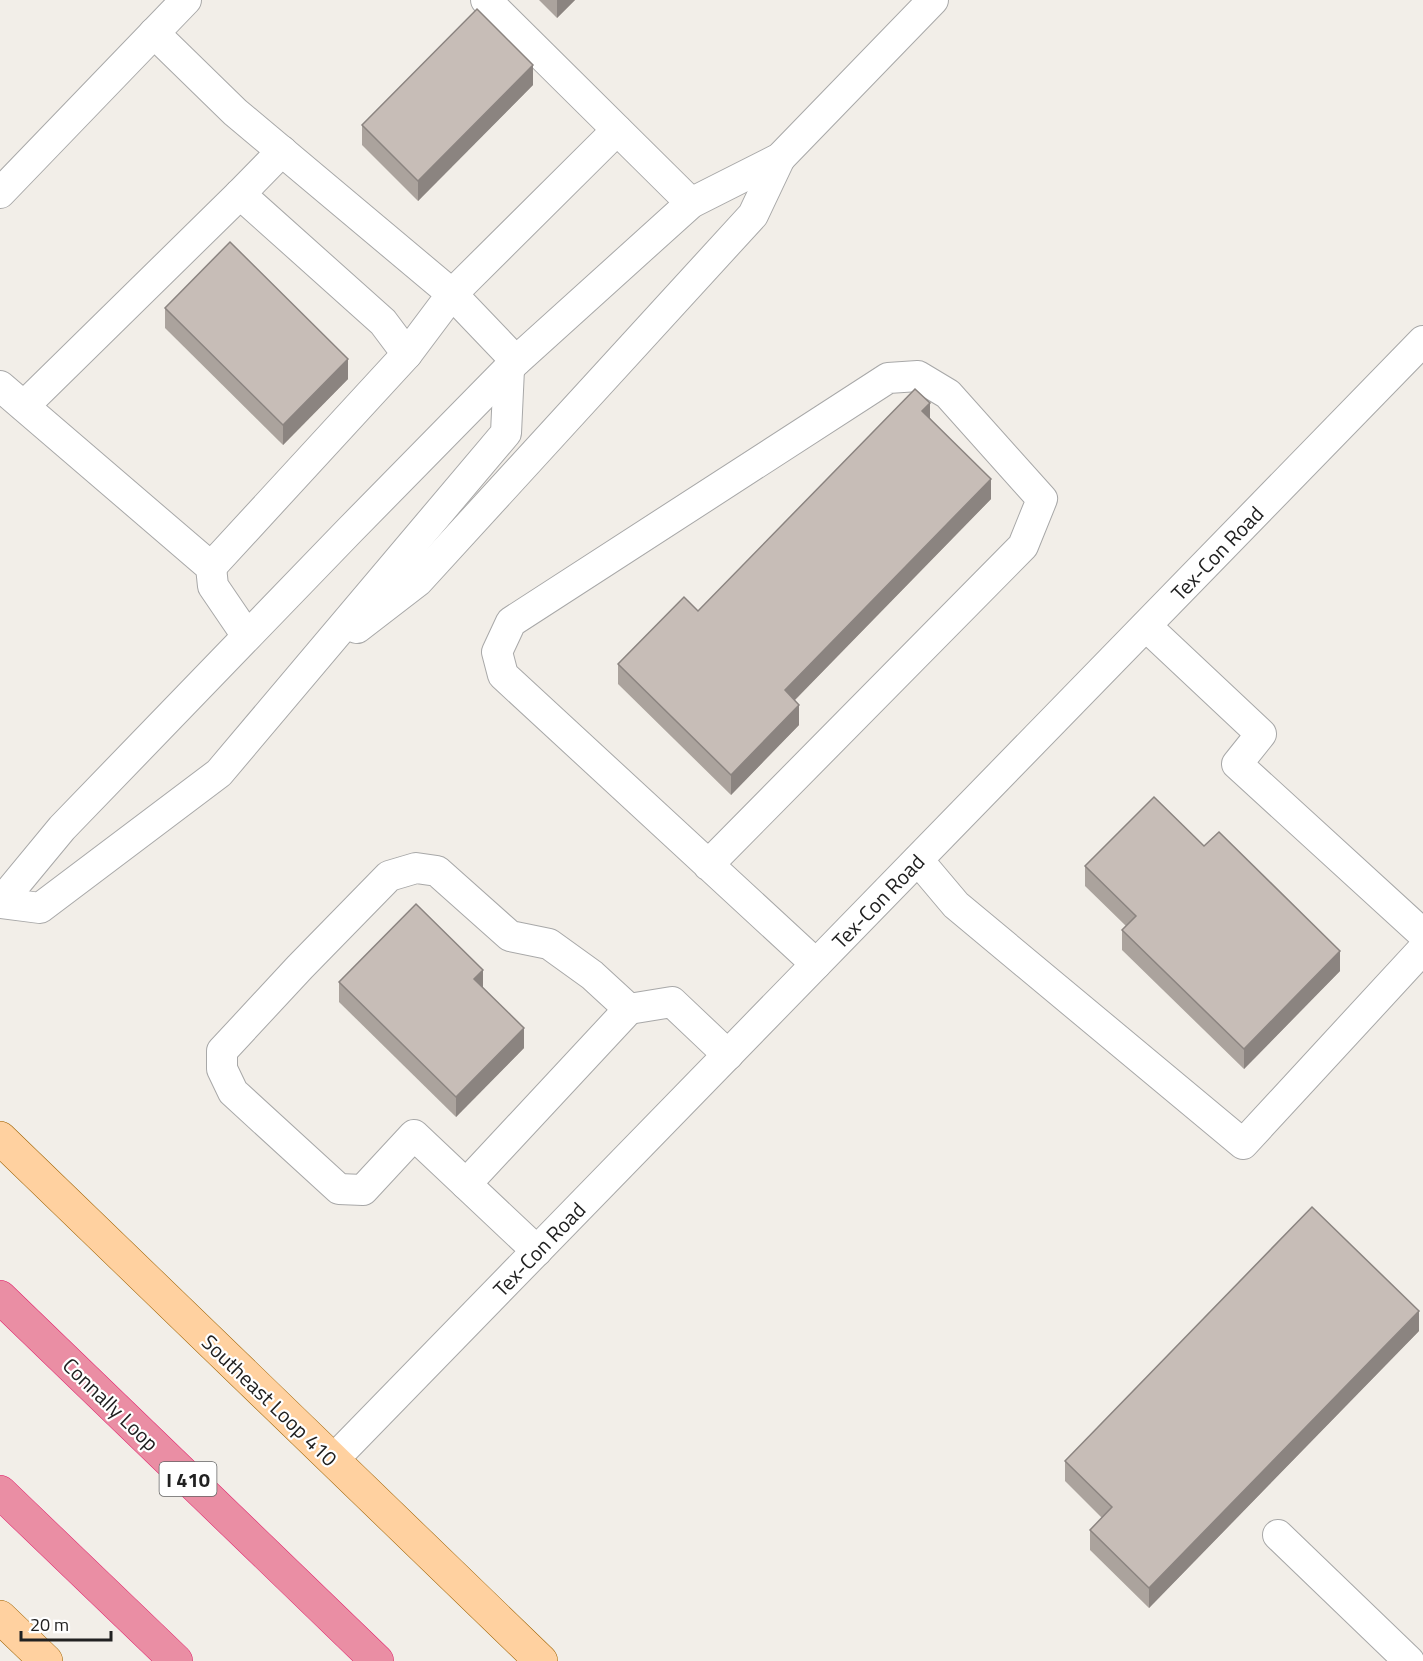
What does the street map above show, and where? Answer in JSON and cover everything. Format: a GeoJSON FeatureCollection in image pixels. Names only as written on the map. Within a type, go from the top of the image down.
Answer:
{"type":"FeatureCollection","features":[{"type":"Feature","properties":{"kind":"highway","name":"Connally Loop"},"geometry":{"type":"LineString","coordinates":[[0,1297],[377,1661]]}},
{"type":"Feature","properties":{"kind":"highway"},"geometry":{"type":"LineString","coordinates":[[0,1492],[176,1661]]}},
{"type":"Feature","properties":{"kind":"main road","name":"Southeast Loop 410"},"geometry":{"type":"LineString","coordinates":[[0,1138],[541,1661]]}},
{"type":"Feature","properties":{"kind":"main road"},"geometry":{"type":"LineString","coordinates":[[0,1617],[46,1661]]}},
{"type":"Feature","properties":{"kind":"street"},"geometry":{"type":"LineString","coordinates":[[0,193],[186,0]]}},
{"type":"Feature","properties":{"kind":"street"},"geometry":{"type":"LineString","coordinates":[[486,0],[691,203]]}},
{"type":"Feature","properties":{"kind":"street"},"geometry":{"type":"LineString","coordinates":[[310,664],[418,581],[753,215],[780,158],[933,0]]}},
{"type":"Feature","properties":{"kind":"street"},"geometry":{"type":"LineString","coordinates":[[0,903],[40,908],[219,773],[506,433],[513,365],[452,294],[235,112],[154,33]]}},
{"type":"Feature","properties":{"kind":"street"},"geometry":{"type":"LineString","coordinates":[[211,567],[407,354],[452,294],[617,130]]}},
{"type":"Feature","properties":{"kind":"street"},"geometry":{"type":"LineString","coordinates":[[247,636],[213,586],[211,567],[9,393],[240,194],[282,151]]}},
{"type":"Feature","properties":{"kind":"street"},"geometry":{"type":"LineString","coordinates":[[0,903],[62,828],[513,365],[691,203],[780,158]]}},
{"type":"Feature","properties":{"kind":"street"},"geometry":{"type":"LineString","coordinates":[[240,194],[383,322],[407,354]]}},
{"type":"Feature","properties":{"kind":"street","name":"Tex-Con Road"},"geometry":{"type":"LineString","coordinates":[[333,1461],[1423,341]]}},
{"type":"Feature","properties":{"kind":"street"},"geometry":{"type":"LineString","coordinates":[[708,865],[1023,546],[1042,499],[948,394],[918,376],[888,378],[511,622],[497,652],[503,675],[708,865],[816,964]]}},
{"type":"Feature","properties":{"kind":"street"},"geometry":{"type":"LineString","coordinates":[[1146,626],[1261,734],[1237,764],[1423,934]]}},
{"type":"Feature","properties":{"kind":"street"},"geometry":{"type":"LineString","coordinates":[[918,860],[956,905],[1243,1144],[1423,949]]}},
{"type":"Feature","properties":{"kind":"street"},"geometry":{"type":"LineString","coordinates":[[537,1251],[414,1135],[363,1190],[339,1189],[233,1092],[222,1069],[222,1052],[388,876],[416,868],[436,871],[510,936],[549,944],[592,975],[629,1009]]}},
{"type":"Feature","properties":{"kind":"street"},"geometry":{"type":"LineString","coordinates":[[466,1184],[629,1009],[672,1002],[728,1055]]}},
{"type":"Feature","properties":{"kind":"street"},"geometry":{"type":"LineString","coordinates":[[1278,1535],[1409,1661]]}},
{"type":"Feature","properties":{"kind":"building"},"geometry":{"type":"Polygon","coordinates":[[[477,9],[533,65],[418,181],[362,125],[477,9]]]}},
{"type":"Feature","properties":{"kind":"building"},"geometry":{"type":"Polygon","coordinates":[[[230,242],[348,359],[283,425],[165,308],[230,242]]]}},
{"type":"Feature","properties":{"kind":"building"},"geometry":{"type":"Polygon","coordinates":[[[915,389],[930,403],[922,411],[991,479],[785,690],[799,705],[731,775],[618,664],[684,597],[698,611],[915,389]]]}},
{"type":"Feature","properties":{"kind":"building"},"geometry":{"type":"Polygon","coordinates":[[[1154,797],[1204,846],[1219,832],[1340,951],[1244,1049],[1122,930],[1136,916],[1085,866],[1154,797]]]}},
{"type":"Feature","properties":{"kind":"building"},"geometry":{"type":"Polygon","coordinates":[[[416,904],[483,970],[474,979],[524,1028],[456,1097],[339,982],[416,904]]]}},
{"type":"Feature","properties":{"kind":"building"},"geometry":{"type":"Polygon","coordinates":[[[1312,1207],[1419,1311],[1149,1588],[1090,1530],[1112,1507],[1065,1461],[1312,1207]]]}}]}
